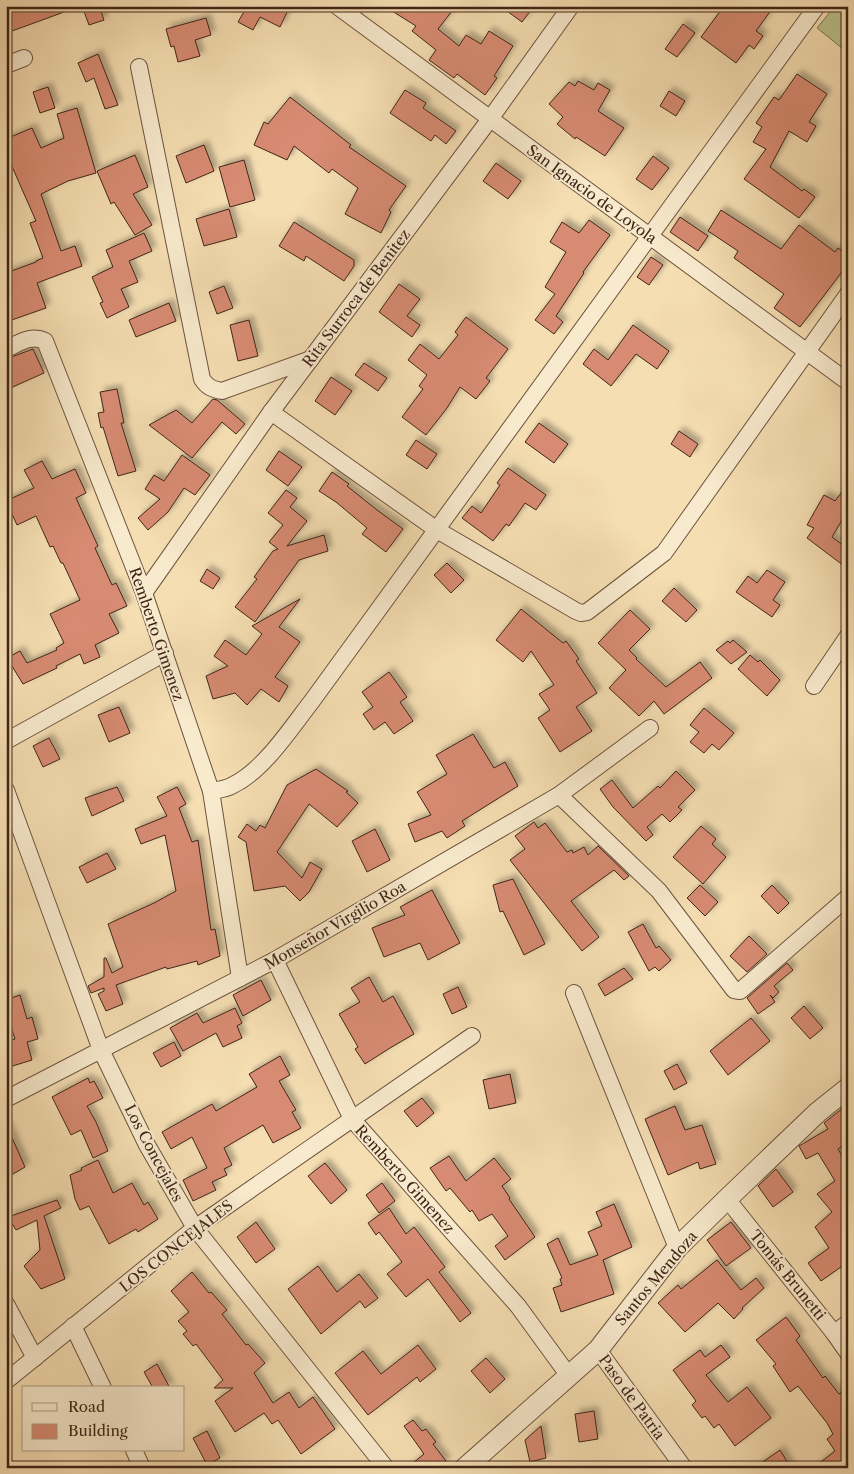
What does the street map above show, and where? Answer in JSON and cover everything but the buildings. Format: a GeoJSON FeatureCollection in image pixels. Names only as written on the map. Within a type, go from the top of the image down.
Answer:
{"type":"FeatureCollection","features":[{"type":"Feature","properties":{"kind":"street","name":"San Ignacio de Loyola"},"geometry":{"type":"LineString","coordinates":[[337,6],[848,382]]}},
{"type":"Feature","properties":{"kind":"street","name":"Rita Surroca de Benitez"},"geometry":{"type":"LineString","coordinates":[[144,593],[271,412],[490,119],[571,6]]}},
{"type":"Feature","properties":{"kind":"street"},"geometry":{"type":"LineString","coordinates":[[211,791],[232,786],[249,775],[272,752],[312,701],[817,6]]}},
{"type":"Feature","properties":{"kind":"street"},"geometry":{"type":"LineString","coordinates":[[6,65],[24,58]]}},
{"type":"Feature","properties":{"kind":"street"},"geometry":{"type":"LineString","coordinates":[[139,66],[202,379],[206,385],[214,390],[222,391],[311,358]]}},
{"type":"Feature","properties":{"kind":"street"},"geometry":{"type":"LineString","coordinates":[[271,412],[437,530],[576,611],[587,612],[664,553],[848,294]]}},
{"type":"Feature","properties":{"kind":"street","name":"Remberto Gimenez"},"geometry":{"type":"LineString","coordinates":[[6,349],[31,338],[39,338],[45,341],[144,593],[211,791],[240,978]]}},
{"type":"Feature","properties":{"kind":"street"},"geometry":{"type":"LineString","coordinates":[[814,686],[848,636]]}},
{"type":"Feature","properties":{"kind":"street"},"geometry":{"type":"LineString","coordinates":[[6,741],[165,653]]}},
{"type":"Feature","properties":{"kind":"street","name":"Monseñor Virgilio Roa"},"geometry":{"type":"LineString","coordinates":[[6,1099],[275,960],[559,795],[650,728]]}},
{"type":"Feature","properties":{"kind":"street","name":"Los Concejales"},"geometry":{"type":"LineString","coordinates":[[6,790],[101,1050],[147,1145],[195,1228],[386,1468]]}},
{"type":"Feature","properties":{"kind":"street"},"geometry":{"type":"LineString","coordinates":[[559,795],[659,891],[734,990],[740,991],[848,897]]}},
{"type":"Feature","properties":{"kind":"street","name":"Remberto Gimenez"},"geometry":{"type":"LineString","coordinates":[[275,960],[352,1119],[518,1306],[569,1376]]}},
{"type":"Feature","properties":{"kind":"street"},"geometry":{"type":"LineString","coordinates":[[574,993],[677,1248]]}},
{"type":"Feature","properties":{"kind":"street","name":"LOS CONCEJALES"},"geometry":{"type":"LineString","coordinates":[[6,1381],[195,1228],[472,1036]]}},
{"type":"Feature","properties":{"kind":"street","name":"Santos Mendoza"},"geometry":{"type":"LineString","coordinates":[[476,1463],[598,1350],[677,1248],[818,1112],[848,1088]]}},
{"type":"Feature","properties":{"kind":"street","name":"Tomás Brunetti"},"geometry":{"type":"LineString","coordinates":[[727,1198],[848,1353]]}},
{"type":"Feature","properties":{"kind":"street"},"geometry":{"type":"LineString","coordinates":[[6,1304],[35,1358]]}},
{"type":"Feature","properties":{"kind":"street"},"geometry":{"type":"LineString","coordinates":[[834,1333],[848,1323]]}},
{"type":"Feature","properties":{"kind":"street"},"geometry":{"type":"LineString","coordinates":[[74,1326],[102,1386]]}},
{"type":"Feature","properties":{"kind":"street","name":"Paso de Patria"},"geometry":{"type":"LineString","coordinates":[[598,1350],[684,1468]]}},
{"type":"Feature","properties":{"kind":"street"},"geometry":{"type":"LineString","coordinates":[[135,1452],[142,1468]]}},
{"type":"Feature","properties":{"kind":"green space"},"geometry":{"type":"Polygon","coordinates":[[[835,6],[848,6],[848,53],[817,28],[835,6]]]}}]}
